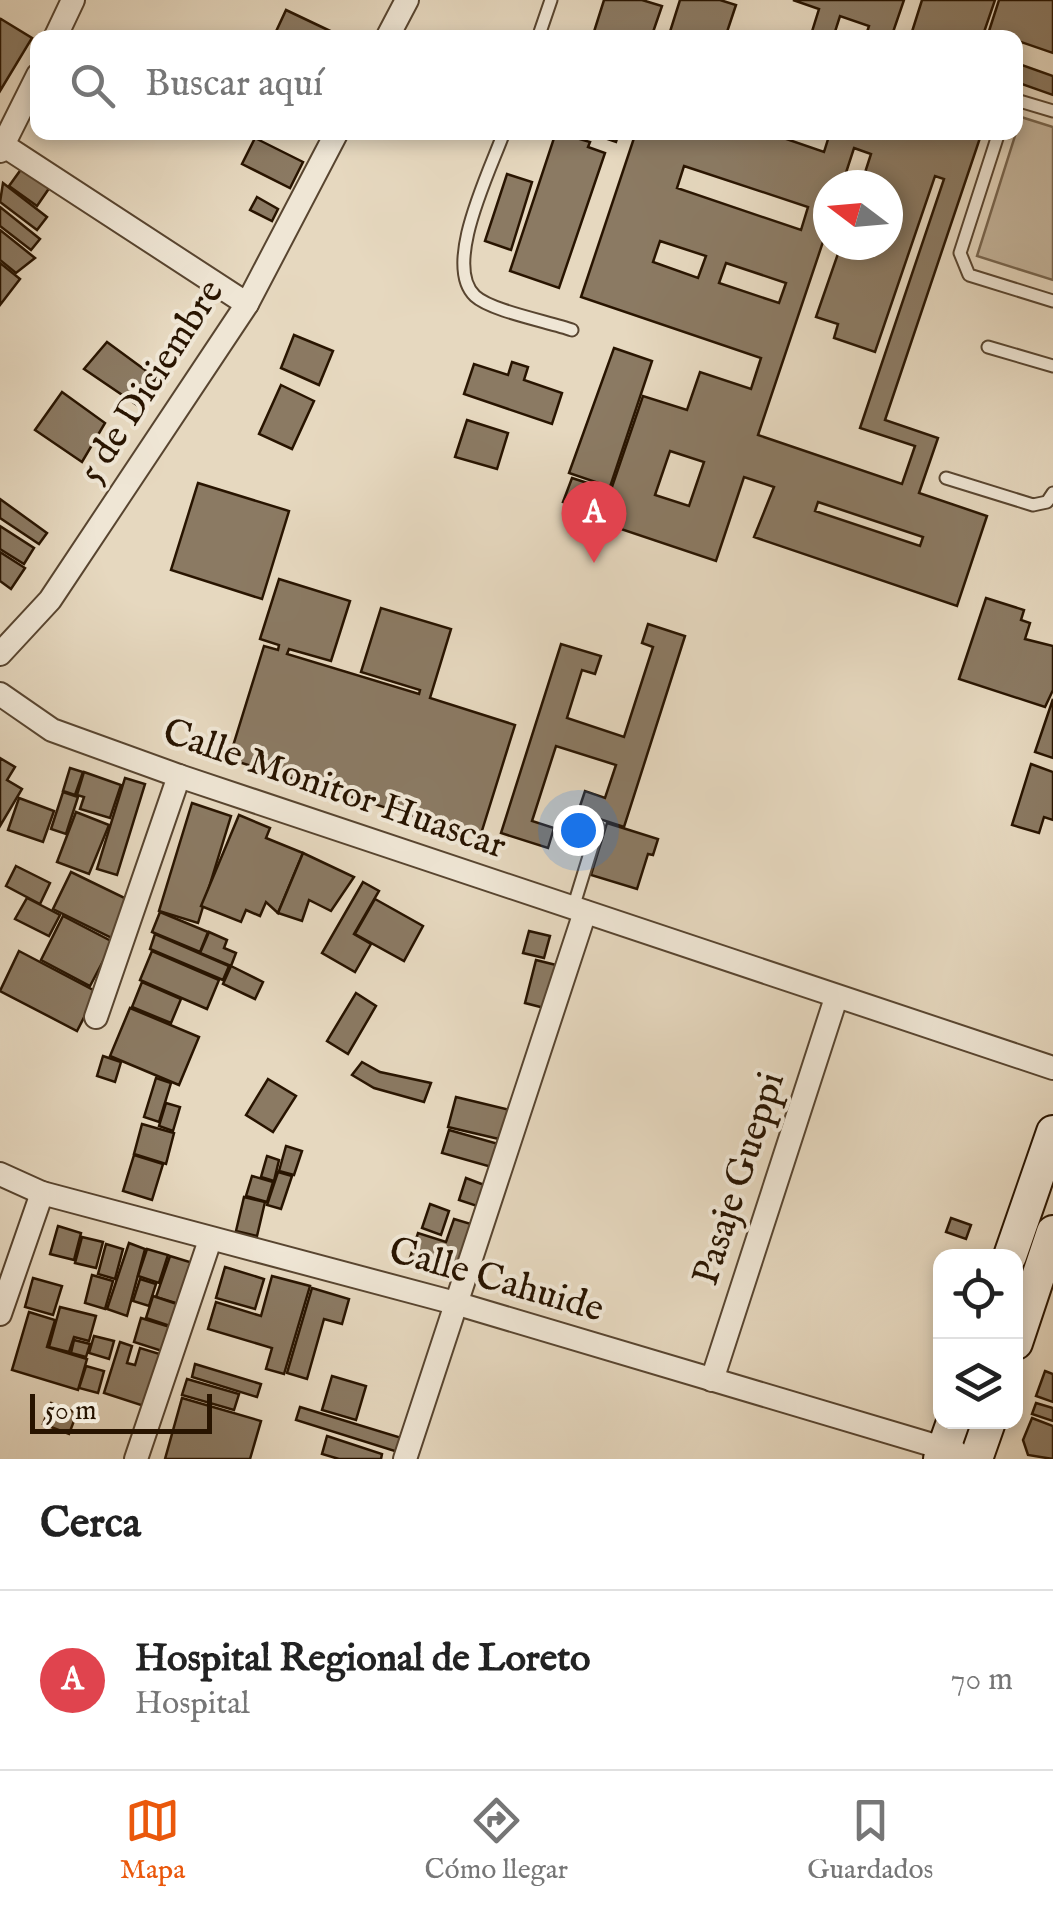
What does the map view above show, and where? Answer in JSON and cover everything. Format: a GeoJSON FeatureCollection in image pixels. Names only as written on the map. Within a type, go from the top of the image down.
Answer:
{"type":"FeatureCollection","features":[{"type":"Feature","properties":{"kind":"main road"},"geometry":{"type":"LineString","coordinates":[[1012,1249],[1053,1132]]}},
{"type":"Feature","properties":{"kind":"main road"},"geometry":{"type":"LineString","coordinates":[[1017,1339],[1053,1232]]}},
{"type":"Feature","properties":{"kind":"main road"},"geometry":{"type":"LineString","coordinates":[[957,1449],[981,1429]]}},
{"type":"Feature","properties":{"kind":"street"},"geometry":{"type":"LineString","coordinates":[[59,30],[72,0]]}},
{"type":"Feature","properties":{"kind":"street"},"geometry":{"type":"LineString","coordinates":[[391,30],[407,0]]}},
{"type":"Feature","properties":{"kind":"street"},"geometry":{"type":"LineString","coordinates":[[30,91],[1,147],[247,304]]}},
{"type":"Feature","properties":{"kind":"street","name":"5 de Diciembre"},"geometry":{"type":"LineString","coordinates":[[0,654],[50,600],[247,304],[333,140]]}},
{"type":"Feature","properties":{"kind":"street","name":"Calle Monitor Huascar"},"geometry":{"type":"LineString","coordinates":[[0,694],[52,730],[179,776],[1053,1068]]}},
{"type":"Feature","properties":{"kind":"street"},"geometry":{"type":"LineString","coordinates":[[96,1017],[179,776]]}},
{"type":"Feature","properties":{"kind":"street"},"geometry":{"type":"LineString","coordinates":[[405,1459],[580,910]]}},
{"type":"Feature","properties":{"kind":"street","name":"Pasaje Gueppi"},"geometry":{"type":"LineString","coordinates":[[712,1380],[836,998]]}},
{"type":"Feature","properties":{"kind":"street","name":"Calle Cahuide"},"geometry":{"type":"LineString","coordinates":[[0,1174],[42,1193],[455,1303],[957,1449]]}},
{"type":"Feature","properties":{"kind":"street"},"geometry":{"type":"LineString","coordinates":[[0,1314],[42,1193]]}},
{"type":"Feature","properties":{"kind":"street"},"geometry":{"type":"LineString","coordinates":[[136,1459],[210,1240]]}},
{"type":"Feature","properties":{"kind":"lane"},"geometry":{"type":"LineString","coordinates":[[541,30],[551,0]]}},
{"type":"Feature","properties":{"kind":"lane"},"geometry":{"type":"LineString","coordinates":[[1023,102],[1053,111]]}},
{"type":"Feature","properties":{"kind":"lane"},"geometry":{"type":"LineString","coordinates":[[501,140],[462,250],[466,285],[477,299],[572,330]]}},
{"type":"Feature","properties":{"kind":"lane"},"geometry":{"type":"LineString","coordinates":[[996,140],[960,252],[962,266],[969,275],[1053,301]]}},
{"type":"Feature","properties":{"kind":"lane"},"geometry":{"type":"LineString","coordinates":[[988,347],[1053,366]]}},
{"type":"Feature","properties":{"kind":"lane"},"geometry":{"type":"LineString","coordinates":[[946,478],[1033,505],[1047,502],[1053,493]]}},
{"type":"Feature","properties":{"kind":"lane"},"geometry":{"type":"LineString","coordinates":[[580,910],[598,827]]}},
{"type":"Feature","properties":{"kind":"shaded area"},"geometry":{"type":"Polygon","coordinates":[[[1023,118],[1053,127],[1053,280],[977,256],[1014,140],[1023,140],[1023,118]]]}},
{"type":"Feature","properties":{"kind":"building"},"geometry":{"type":"Polygon","coordinates":[[[604,0],[642,0],[662,6],[654,30],[595,30],[604,0]]]}},
{"type":"Feature","properties":{"kind":"building"},"geometry":{"type":"Polygon","coordinates":[[[680,0],[720,0],[736,5],[728,30],[671,30],[680,0]]]}},
{"type":"Feature","properties":{"kind":"building"},"geometry":{"type":"Polygon","coordinates":[[[793,0],[904,0],[894,30],[868,30],[869,26],[840,16],[836,30],[812,30],[819,9],[793,0]]]}},
{"type":"Feature","properties":{"kind":"building"},"geometry":{"type":"Polygon","coordinates":[[[922,0],[995,0],[985,30],[913,30],[922,0]]]}},
{"type":"Feature","properties":{"kind":"building"},"geometry":{"type":"Polygon","coordinates":[[[999,0],[1053,0],[1053,53],[1023,43],[1023,30],[989,30],[999,0]]]}},
{"type":"Feature","properties":{"kind":"building"},"geometry":{"type":"Polygon","coordinates":[[[286,10],[328,30],[277,30],[286,10]]]}},
{"type":"Feature","properties":{"kind":"building"},"geometry":{"type":"Polygon","coordinates":[[[0,21],[30,37],[30,41],[0,91],[0,21]]]}},
{"type":"Feature","properties":{"kind":"building"},"geometry":{"type":"Polygon","coordinates":[[[1023,65],[1053,76],[1053,95],[1023,84],[1023,65]]]}},
{"type":"Feature","properties":{"kind":"building"},"geometry":{"type":"Polygon","coordinates":[[[254,140],[303,162],[290,188],[242,164],[254,140]]]}},
{"type":"Feature","properties":{"kind":"building"},"geometry":{"type":"Polygon","coordinates":[[[553,140],[590,142],[588,147],[605,153],[559,288],[510,271],[553,140]]]}},
{"type":"Feature","properties":{"kind":"building"},"geometry":{"type":"Polygon","coordinates":[[[633,140],[789,140],[824,152],[828,140],[979,140],[885,420],[938,438],[919,493],[987,516],[957,606],[754,537],[774,487],[744,477],[716,561],[600,522],[643,396],[687,410],[700,372],[751,389],[761,358],[581,297],[633,140]],[[854,148],[847,170],[813,170],[813,260],[817,260],[758,435],[902,484],[915,446],[860,428],[944,179],[935,176],[875,352],[834,338],[838,324],[816,317],[836,260],[903,260],[903,170],[866,170],[871,154],[854,148]],[[684,166],[677,188],[801,230],[808,207],[684,166]],[[660,241],[653,262],[698,278],[706,256],[660,241]],[[726,263],[719,283],[779,303],[786,283],[726,263]],[[670,451],[655,495],[689,506],[704,462],[670,451]],[[818,502],[815,511],[920,546],[923,537],[818,502]]]}},
{"type":"Feature","properties":{"kind":"building"},"geometry":{"type":"Polygon","coordinates":[[[22,168],[50,187],[37,206],[9,186],[22,168]]]}},
{"type":"Feature","properties":{"kind":"building"},"geometry":{"type":"Polygon","coordinates":[[[507,174],[532,182],[511,250],[485,241],[507,174]]]}},
{"type":"Feature","properties":{"kind":"building"},"geometry":{"type":"Polygon","coordinates":[[[3,183],[47,217],[37,230],[0,202],[3,183]]]}},
{"type":"Feature","properties":{"kind":"building"},"geometry":{"type":"Polygon","coordinates":[[[257,197],[278,209],[272,221],[250,210],[257,197]]]}},
{"type":"Feature","properties":{"kind":"building"},"geometry":{"type":"Polygon","coordinates":[[[0,207],[40,239],[31,250],[0,226],[0,207]]]}},
{"type":"Feature","properties":{"kind":"building"},"geometry":{"type":"Polygon","coordinates":[[[0,230],[35,258],[16,273],[0,260],[0,230]]]}},
{"type":"Feature","properties":{"kind":"building"},"geometry":{"type":"Polygon","coordinates":[[[0,263],[20,279],[0,305],[0,263]]]}},
{"type":"Feature","properties":{"kind":"building"},"geometry":{"type":"Polygon","coordinates":[[[294,335],[333,351],[319,385],[281,368],[294,335]]]}},
{"type":"Feature","properties":{"kind":"building"},"geometry":{"type":"Polygon","coordinates":[[[107,342],[156,378],[137,405],[84,369],[107,342]]]}},
{"type":"Feature","properties":{"kind":"building"},"geometry":{"type":"Polygon","coordinates":[[[614,348],[652,361],[610,487],[569,473],[614,348]]]}},
{"type":"Feature","properties":{"kind":"building"},"geometry":{"type":"Polygon","coordinates":[[[512,362],[528,367],[524,380],[562,393],[552,424],[464,394],[474,364],[508,375],[512,362]]]}},
{"type":"Feature","properties":{"kind":"building"},"geometry":{"type":"Polygon","coordinates":[[[281,385],[314,401],[292,449],[259,434],[281,385]]]}},
{"type":"Feature","properties":{"kind":"building"},"geometry":{"type":"Polygon","coordinates":[[[62,392],[105,423],[82,462],[35,430],[62,392]]]}},
{"type":"Feature","properties":{"kind":"building"},"geometry":{"type":"Polygon","coordinates":[[[467,420],[508,433],[497,469],[455,457],[467,420]]]}},
{"type":"Feature","properties":{"kind":"building"},"geometry":{"type":"Polygon","coordinates":[[[572,478],[609,490],[600,515],[563,502],[572,478]]]}},
{"type":"Feature","properties":{"kind":"building"},"geometry":{"type":"Polygon","coordinates":[[[198,483],[289,511],[262,599],[171,570],[198,483]]]}},
{"type":"Feature","properties":{"kind":"building"},"geometry":{"type":"Polygon","coordinates":[[[0,499],[47,533],[39,544],[0,518],[0,499]]]}},
{"type":"Feature","properties":{"kind":"building"},"geometry":{"type":"Polygon","coordinates":[[[0,526],[34,548],[24,564],[0,549],[0,526]]]}},
{"type":"Feature","properties":{"kind":"building"},"geometry":{"type":"Polygon","coordinates":[[[0,552],[25,568],[11,589],[0,581],[0,552]]]}},
{"type":"Feature","properties":{"kind":"building"},"geometry":{"type":"Polygon","coordinates":[[[279,579],[350,601],[331,661],[289,649],[287,654],[419,694],[420,690],[361,672],[381,608],[451,629],[430,698],[515,725],[480,837],[229,759],[264,646],[278,650],[279,645],[260,639],[279,579]]]}},
{"type":"Feature","properties":{"kind":"building"},"geometry":{"type":"Polygon","coordinates":[[[986,598],[1024,610],[1021,620],[1030,623],[1025,639],[1053,646],[1053,690],[1045,707],[959,679],[986,598]]]}},
{"type":"Feature","properties":{"kind":"building"},"geometry":{"type":"Polygon","coordinates":[[[648,624],[685,636],[624,827],[578,812],[585,791],[605,798],[616,765],[556,746],[532,821],[554,828],[548,848],[501,833],[561,644],[601,656],[595,674],[582,670],[567,718],[624,737],[653,647],[642,643],[648,624]]]}},
{"type":"Feature","properties":{"kind":"building"},"geometry":{"type":"Polygon","coordinates":[[[1053,699],[1053,758],[1035,752],[1053,699]]]}},
{"type":"Feature","properties":{"kind":"building"},"geometry":{"type":"Polygon","coordinates":[[[0,758],[15,767],[7,780],[22,789],[0,826],[0,758]]]}},
{"type":"Feature","properties":{"kind":"building"},"geometry":{"type":"Polygon","coordinates":[[[1031,764],[1053,772],[1053,820],[1044,817],[1039,833],[1012,825],[1031,764]]]}},
{"type":"Feature","properties":{"kind":"building"},"geometry":{"type":"Polygon","coordinates":[[[70,768],[83,772],[75,795],[63,791],[70,768]]]}},
{"type":"Feature","properties":{"kind":"building"},"geometry":{"type":"Polygon","coordinates":[[[84,772],[121,785],[110,818],[80,809],[84,797],[77,795],[84,772]]]}},
{"type":"Feature","properties":{"kind":"building"},"geometry":{"type":"Polygon","coordinates":[[[125,778],[145,784],[117,875],[97,869],[125,778]]]}},
{"type":"Feature","properties":{"kind":"building"},"geometry":{"type":"Polygon","coordinates":[[[63,792],[78,797],[66,834],[51,829],[63,792]]]}},
{"type":"Feature","properties":{"kind":"building"},"geometry":{"type":"Polygon","coordinates":[[[19,798],[54,811],[43,842],[8,830],[19,798]]]}},
{"type":"Feature","properties":{"kind":"building"},"geometry":{"type":"Polygon","coordinates":[[[192,803],[231,816],[198,923],[159,911],[192,803]]]}},
{"type":"Feature","properties":{"kind":"building"},"geometry":{"type":"Polygon","coordinates":[[[76,812],[109,825],[89,874],[57,862],[76,812]]]}},
{"type":"Feature","properties":{"kind":"building"},"geometry":{"type":"Polygon","coordinates":[[[239,815],[270,828],[266,838],[303,853],[278,913],[266,902],[260,916],[246,910],[241,922],[201,906],[239,815]]]}},
{"type":"Feature","properties":{"kind":"building"},"geometry":{"type":"Polygon","coordinates":[[[607,823],[658,839],[653,855],[648,854],[637,889],[591,875],[607,823]]]}},
{"type":"Feature","properties":{"kind":"building"},"geometry":{"type":"Polygon","coordinates":[[[303,853],[354,877],[331,911],[309,900],[302,921],[278,913],[303,853]]]}},
{"type":"Feature","properties":{"kind":"building"},"geometry":{"type":"Polygon","coordinates":[[[16,866],[50,883],[40,904],[6,886],[16,866]]]}},
{"type":"Feature","properties":{"kind":"building"},"geometry":{"type":"Polygon","coordinates":[[[71,872],[133,902],[114,939],[53,909],[71,872]]]}},
{"type":"Feature","properties":{"kind":"building"},"geometry":{"type":"Polygon","coordinates":[[[363,882],[379,891],[354,934],[371,944],[355,972],[322,953],[363,882]]]}},
{"type":"Feature","properties":{"kind":"building"},"geometry":{"type":"Polygon","coordinates":[[[27,898],[60,915],[49,936],[15,919],[27,898]]]}},
{"type":"Feature","properties":{"kind":"building"},"geometry":{"type":"Polygon","coordinates":[[[375,899],[423,926],[404,961],[355,934],[375,899]]]}},
{"type":"Feature","properties":{"kind":"building"},"geometry":{"type":"Polygon","coordinates":[[[160,912],[208,932],[200,952],[152,932],[160,912]]]}},
{"type":"Feature","properties":{"kind":"building"},"geometry":{"type":"Polygon","coordinates":[[[63,916],[113,942],[90,986],[41,960],[63,916]]]}},
{"type":"Feature","properties":{"kind":"building"},"geometry":{"type":"Polygon","coordinates":[[[529,931],[550,936],[544,958],[523,953],[529,931]]]}},
{"type":"Feature","properties":{"kind":"building"},"geometry":{"type":"Polygon","coordinates":[[[209,932],[227,940],[224,948],[236,953],[231,966],[200,953],[209,932]]]}},
{"type":"Feature","properties":{"kind":"building"},"geometry":{"type":"Polygon","coordinates":[[[155,934],[229,966],[223,980],[150,949],[155,934]]]}},
{"type":"Feature","properties":{"kind":"building"},"geometry":{"type":"Polygon","coordinates":[[[19,951],[97,992],[77,1031],[0,991],[19,951]]]}},
{"type":"Feature","properties":{"kind":"building"},"geometry":{"type":"Polygon","coordinates":[[[152,951],[219,980],[207,1009],[140,980],[152,951]]]}},
{"type":"Feature","properties":{"kind":"building"},"geometry":{"type":"Polygon","coordinates":[[[536,960],[564,967],[552,1010],[525,1003],[536,960]]]}},
{"type":"Feature","properties":{"kind":"building"},"geometry":{"type":"Polygon","coordinates":[[[231,966],[263,982],[255,999],[223,984],[231,966]]]}},
{"type":"Feature","properties":{"kind":"building"},"geometry":{"type":"Polygon","coordinates":[[[142,982],[181,999],[171,1023],[132,1007],[142,982]]]}},
{"type":"Feature","properties":{"kind":"building"},"geometry":{"type":"Polygon","coordinates":[[[356,993],[376,1006],[348,1054],[327,1041],[356,993]]]}},
{"type":"Feature","properties":{"kind":"building"},"geometry":{"type":"Polygon","coordinates":[[[130,1008],[199,1037],[179,1085],[110,1056],[130,1008]]]}},
{"type":"Feature","properties":{"kind":"building"},"geometry":{"type":"Polygon","coordinates":[[[103,1056],[121,1062],[115,1082],[97,1076],[103,1056]]]}},
{"type":"Feature","properties":{"kind":"building"},"geometry":{"type":"Polygon","coordinates":[[[362,1062],[380,1072],[431,1083],[424,1102],[374,1088],[352,1075],[362,1062]]]}},
{"type":"Feature","properties":{"kind":"building"},"geometry":{"type":"Polygon","coordinates":[[[156,1078],[171,1083],[159,1122],[144,1117],[156,1078]]]}},
{"type":"Feature","properties":{"kind":"building"},"geometry":{"type":"Polygon","coordinates":[[[268,1079],[296,1096],[273,1132],[246,1115],[268,1079]]]}},
{"type":"Feature","properties":{"kind":"building"},"geometry":{"type":"Polygon","coordinates":[[[456,1097],[510,1110],[503,1140],[448,1127],[456,1097]]]}},
{"type":"Feature","properties":{"kind":"building"},"geometry":{"type":"Polygon","coordinates":[[[166,1103],[180,1107],[173,1131],[159,1126],[166,1103]]]}},
{"type":"Feature","properties":{"kind":"building"},"geometry":{"type":"Polygon","coordinates":[[[142,1124],[174,1133],[166,1164],[134,1154],[142,1124]]]}},
{"type":"Feature","properties":{"kind":"building"},"geometry":{"type":"Polygon","coordinates":[[[449,1130],[502,1145],[495,1168],[442,1153],[449,1130]]]}},
{"type":"Feature","properties":{"kind":"building"},"geometry":{"type":"Polygon","coordinates":[[[286,1146],[302,1151],[294,1175],[279,1171],[286,1146]]]}},
{"type":"Feature","properties":{"kind":"building"},"geometry":{"type":"Polygon","coordinates":[[[134,1155],[163,1164],[152,1200],[123,1191],[134,1155]]]}},
{"type":"Feature","properties":{"kind":"building"},"geometry":{"type":"Polygon","coordinates":[[[267,1156],[279,1160],[274,1181],[261,1177],[267,1156]]]}},
{"type":"Feature","properties":{"kind":"building"},"geometry":{"type":"Polygon","coordinates":[[[278,1172],[292,1176],[281,1209],[267,1205],[278,1172]]]}},
{"type":"Feature","properties":{"kind":"building"},"geometry":{"type":"Polygon","coordinates":[[[252,1176],[273,1182],[267,1202],[246,1196],[252,1176]]]}},
{"type":"Feature","properties":{"kind":"building"},"geometry":{"type":"Polygon","coordinates":[[[466,1178],[487,1186],[480,1207],[459,1200],[466,1178]]]}},
{"type":"Feature","properties":{"kind":"building"},"geometry":{"type":"Polygon","coordinates":[[[244,1197],[265,1202],[257,1236],[236,1231],[244,1197]]]}},
{"type":"Feature","properties":{"kind":"building"},"geometry":{"type":"Polygon","coordinates":[[[430,1204],[449,1211],[441,1235],[422,1228],[430,1204]]]}},
{"type":"Feature","properties":{"kind":"building"},"geometry":{"type":"Polygon","coordinates":[[[951,1218],[971,1225],[966,1239],[946,1232],[951,1218]]]}},
{"type":"Feature","properties":{"kind":"building"},"geometry":{"type":"Polygon","coordinates":[[[454,1219],[471,1224],[454,1276],[409,1261],[418,1233],[446,1242],[454,1219]]]}},
{"type":"Feature","properties":{"kind":"building"},"geometry":{"type":"Polygon","coordinates":[[[58,1226],[81,1233],[74,1260],[50,1254],[58,1226]]]}},
{"type":"Feature","properties":{"kind":"building"},"geometry":{"type":"Polygon","coordinates":[[[82,1237],[103,1242],[96,1268],[75,1263],[82,1237]]]}},
{"type":"Feature","properties":{"kind":"building"},"geometry":{"type":"Polygon","coordinates":[[[129,1243],[145,1249],[127,1316],[107,1309],[129,1243]]]}},
{"type":"Feature","properties":{"kind":"building"},"geometry":{"type":"Polygon","coordinates":[[[106,1244],[123,1249],[115,1279],[98,1274],[106,1244]]]}},
{"type":"Feature","properties":{"kind":"building"},"geometry":{"type":"Polygon","coordinates":[[[147,1249],[168,1255],[159,1283],[138,1276],[147,1249]]]}},
{"type":"Feature","properties":{"kind":"building"},"geometry":{"type":"Polygon","coordinates":[[[170,1256],[193,1263],[179,1304],[156,1297],[170,1256]]]}},
{"type":"Feature","properties":{"kind":"building"},"geometry":{"type":"Polygon","coordinates":[[[225,1267],[264,1279],[255,1309],[216,1298],[225,1267]]]}},
{"type":"Feature","properties":{"kind":"building"},"geometry":{"type":"Polygon","coordinates":[[[92,1275],[113,1281],[105,1309],[85,1303],[92,1275]]]}},
{"type":"Feature","properties":{"kind":"building"},"geometry":{"type":"Polygon","coordinates":[[[272,1276],[310,1286],[284,1374],[266,1369],[272,1348],[208,1329],[216,1302],[261,1316],[272,1276]]]}},
{"type":"Feature","properties":{"kind":"building"},"geometry":{"type":"Polygon","coordinates":[[[33,1278],[62,1286],[53,1315],[25,1307],[33,1278]]]}},
{"type":"Feature","properties":{"kind":"building"},"geometry":{"type":"Polygon","coordinates":[[[140,1279],[156,1284],[149,1306],[133,1301],[140,1279]]]}},
{"type":"Feature","properties":{"kind":"building"},"geometry":{"type":"Polygon","coordinates":[[[312,1288],[349,1299],[342,1324],[324,1319],[307,1379],[287,1373],[312,1288]]]}},
{"type":"Feature","properties":{"kind":"building"},"geometry":{"type":"Polygon","coordinates":[[[153,1296],[180,1305],[173,1327],[146,1318],[153,1296]]]}},
{"type":"Feature","properties":{"kind":"building"},"geometry":{"type":"Polygon","coordinates":[[[60,1307],[96,1316],[89,1341],[74,1337],[69,1352],[49,1347],[60,1307]]]}},
{"type":"Feature","properties":{"kind":"building"},"geometry":{"type":"Polygon","coordinates":[[[29,1312],[55,1320],[47,1347],[87,1359],[78,1390],[12,1370],[29,1312]]]}},
{"type":"Feature","properties":{"kind":"building"},"geometry":{"type":"Polygon","coordinates":[[[141,1318],[170,1327],[162,1351],[134,1342],[141,1318]]]}},
{"type":"Feature","properties":{"kind":"building"},"geometry":{"type":"Polygon","coordinates":[[[94,1336],[114,1341],[109,1359],[89,1353],[94,1336]]]}},
{"type":"Feature","properties":{"kind":"building"},"geometry":{"type":"Polygon","coordinates":[[[74,1340],[90,1344],[86,1357],[71,1353],[74,1340]]]}},
{"type":"Feature","properties":{"kind":"building"},"geometry":{"type":"Polygon","coordinates":[[[120,1342],[132,1346],[127,1363],[135,1365],[140,1348],[163,1355],[147,1407],[104,1393],[120,1342]]]}},
{"type":"Feature","properties":{"kind":"building"},"geometry":{"type":"Polygon","coordinates":[[[195,1364],[261,1384],[257,1397],[192,1377],[195,1364]]]}},
{"type":"Feature","properties":{"kind":"building"},"geometry":{"type":"Polygon","coordinates":[[[86,1366],[104,1371],[98,1393],[79,1388],[86,1366]]]}},
{"type":"Feature","properties":{"kind":"building"},"geometry":{"type":"Polygon","coordinates":[[[1045,1371],[1053,1374],[1053,1402],[1036,1396],[1045,1371]]]}},
{"type":"Feature","properties":{"kind":"building"},"geometry":{"type":"Polygon","coordinates":[[[332,1376],[366,1386],[356,1420],[322,1410],[332,1376]]]}},
{"type":"Feature","properties":{"kind":"building"},"geometry":{"type":"Polygon","coordinates":[[[187,1379],[239,1394],[234,1410],[182,1395],[187,1379]]]}},
{"type":"Feature","properties":{"kind":"building"},"geometry":{"type":"Polygon","coordinates":[[[182,1398],[261,1421],[250,1459],[165,1459],[182,1398]]]}},
{"type":"Feature","properties":{"kind":"building"},"geometry":{"type":"Polygon","coordinates":[[[51,1403],[77,1413],[69,1434],[43,1424],[51,1403]]]}},
{"type":"Feature","properties":{"kind":"building"},"geometry":{"type":"Polygon","coordinates":[[[1036,1403],[1053,1408],[1053,1421],[1032,1414],[1036,1403]]]}},
{"type":"Feature","properties":{"kind":"building"},"geometry":{"type":"Polygon","coordinates":[[[300,1407],[405,1439],[401,1453],[296,1420],[300,1407]]]}},
{"type":"Feature","properties":{"kind":"building"},"geometry":{"type":"Polygon","coordinates":[[[1032,1418],[1053,1426],[1053,1459],[1028,1455],[1023,1440],[1032,1418]]]}},
{"type":"Feature","properties":{"kind":"building"},"geometry":{"type":"Polygon","coordinates":[[[327,1436],[382,1454],[381,1459],[339,1459],[322,1454],[327,1436]]]}},
{"type":"Feature","properties":{"kind":"place","name":"Hospital Regional de Loreto"},"geometry":{"type":"Point","coordinates":[594,563]}}]}
